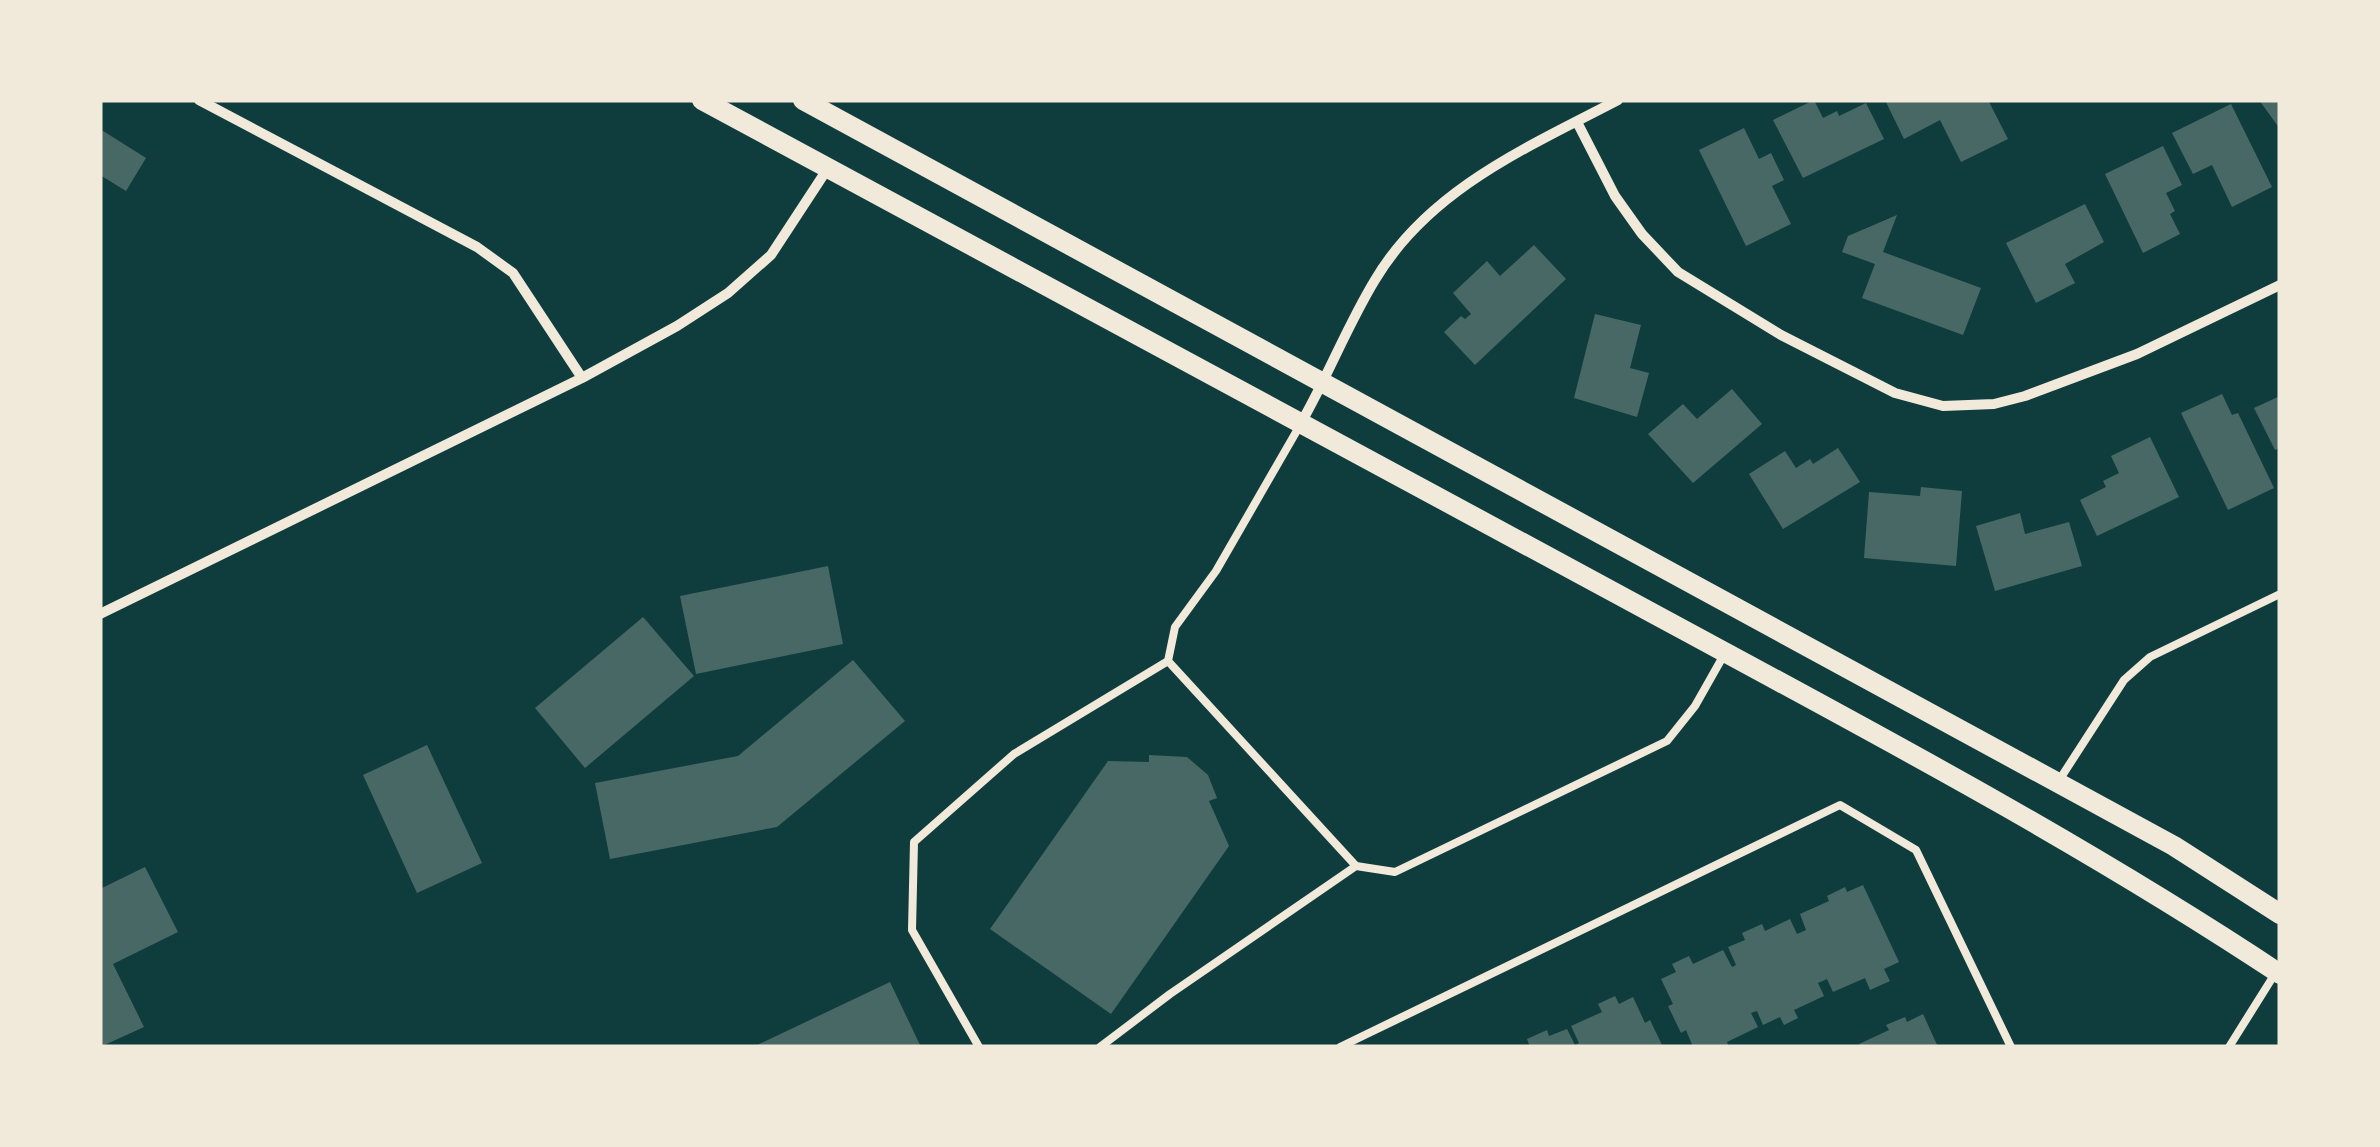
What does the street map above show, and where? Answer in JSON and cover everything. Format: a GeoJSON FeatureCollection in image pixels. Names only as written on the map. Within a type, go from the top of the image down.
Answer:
{"type":"FeatureCollection","features":[{"type":"Feature","properties":{"kind":"main road"},"geometry":{"type":"LineString","coordinates":[[702,100],[2018,815],[2278,973]]}},
{"type":"Feature","properties":{"kind":"main road"},"geometry":{"type":"LineString","coordinates":[[803,100],[2058,782],[2174,846],[2280,914]]}},
{"type":"Feature","properties":{"kind":"street"},"geometry":{"type":"LineString","coordinates":[[199,100],[477,246],[513,273],[582,378]]}},
{"type":"Feature","properties":{"kind":"street"},"geometry":{"type":"LineString","coordinates":[[1301,423],[1377,275],[1428,214],[1473,178],[1618,100]]}},
{"type":"Feature","properties":{"kind":"street"},"geometry":{"type":"LineString","coordinates":[[1577,122],[1615,196],[1642,234],[1678,272],[1781,335],[1879,385],[1944,406],[1994,404],[2025,396],[2137,354],[2280,284]]}},
{"type":"Feature","properties":{"kind":"street"},"geometry":{"type":"LineString","coordinates":[[100,614],[582,378],[677,326],[728,293],[770,255],[828,168]]}},
{"type":"Feature","properties":{"kind":"lane"},"geometry":{"type":"LineString","coordinates":[[978,1047],[912,930],[914,842],[1014,754],[1168,661],[1175,627],[1216,571],[1301,423]]}},
{"type":"Feature","properties":{"kind":"lane"},"geometry":{"type":"LineString","coordinates":[[2058,782],[2124,680],[2150,658],[2280,594]]}},
{"type":"Feature","properties":{"kind":"lane"},"geometry":{"type":"LineString","coordinates":[[1168,661],[1356,866],[1395,872],[1667,740],[1696,706],[1725,653]]}},
{"type":"Feature","properties":{"kind":"lane"},"geometry":{"type":"LineString","coordinates":[[1340,1047],[1840,805],[1916,850],[2010,1047]]}},
{"type":"Feature","properties":{"kind":"lane"},"geometry":{"type":"LineString","coordinates":[[1100,1047],[1356,866]]}},
{"type":"Feature","properties":{"kind":"lane"},"geometry":{"type":"LineString","coordinates":[[2229,1047],[2278,973]]}},
{"type":"Feature","properties":{"kind":"building"},"geometry":{"type":"Polygon","coordinates":[[[1814,100],[1823,118],[1837,111],[1839,116],[1866,103],[1884,139],[1803,178],[1773,120],[1814,100]]]}},
{"type":"Feature","properties":{"kind":"building"},"geometry":{"type":"Polygon","coordinates":[[[1885,100],[1988,100],[2008,139],[1961,162],[1940,120],[1904,139],[1885,100]]]}},
{"type":"Feature","properties":{"kind":"building"},"geometry":{"type":"Polygon","coordinates":[[[2259,100],[2280,100],[2280,129],[2259,100]]]}},
{"type":"Feature","properties":{"kind":"building"},"geometry":{"type":"Polygon","coordinates":[[[2231,104],[2272,187],[2232,207],[2212,165],[2193,174],[2172,133],[2231,104]]]}},
{"type":"Feature","properties":{"kind":"building"},"geometry":{"type":"Polygon","coordinates":[[[1744,128],[1759,159],[1771,153],[1784,180],[1772,186],[1791,224],[1746,246],[1699,150],[1744,128]]]}},
{"type":"Feature","properties":{"kind":"building"},"geometry":{"type":"Polygon","coordinates":[[[100,129],[146,158],[126,191],[100,175],[100,129]]]}},
{"type":"Feature","properties":{"kind":"building"},"geometry":{"type":"Polygon","coordinates":[[[2163,146],[2182,185],[2166,193],[2175,211],[2170,214],[2180,234],[2143,253],[2105,174],[2163,146]]]}},
{"type":"Feature","properties":{"kind":"building"},"geometry":{"type":"Polygon","coordinates":[[[2085,204],[2104,242],[2065,264],[2075,283],[2036,303],[2006,243],[2085,204]]]}},
{"type":"Feature","properties":{"kind":"building"},"geometry":{"type":"Polygon","coordinates":[[[1897,215],[1883,252],[1981,288],[1963,335],[1862,298],[1875,264],[1842,252],[1848,236],[1897,215]]]}},
{"type":"Feature","properties":{"kind":"building"},"geometry":{"type":"Polygon","coordinates":[[[1534,245],[1566,279],[1475,365],[1444,332],[1461,316],[1465,319],[1471,314],[1453,293],[1487,261],[1500,276],[1534,245]]]}},
{"type":"Feature","properties":{"kind":"building"},"geometry":{"type":"Polygon","coordinates":[[[1595,314],[1641,325],[1630,368],[1649,373],[1637,417],[1574,398],[1595,314]]]}},
{"type":"Feature","properties":{"kind":"building"},"geometry":{"type":"Polygon","coordinates":[[[1732,389],[1762,424],[1693,483],[1648,434],[1683,404],[1697,419],[1732,389]]]}},
{"type":"Feature","properties":{"kind":"building"},"geometry":{"type":"Polygon","coordinates":[[[2222,394],[2232,415],[2238,413],[2274,488],[2228,510],[2181,413],[2222,394]]]}},
{"type":"Feature","properties":{"kind":"building"},"geometry":{"type":"Polygon","coordinates":[[[2280,396],[2280,448],[2275,450],[2254,408],[2280,396]]]}},
{"type":"Feature","properties":{"kind":"building"},"geometry":{"type":"Polygon","coordinates":[[[2150,437],[2179,497],[2097,536],[2080,500],[2106,487],[2103,481],[2119,473],[2111,456],[2150,437]]]}},
{"type":"Feature","properties":{"kind":"building"},"geometry":{"type":"Polygon","coordinates":[[[1838,448],[1860,482],[1783,529],[1749,474],[1785,451],[1796,468],[1810,459],[1813,464],[1838,448]]]}},
{"type":"Feature","properties":{"kind":"building"},"geometry":{"type":"Polygon","coordinates":[[[1921,487],[1962,491],[1956,566],[1864,558],[1869,492],[1920,496],[1921,487]]]}},
{"type":"Feature","properties":{"kind":"building"},"geometry":{"type":"Polygon","coordinates":[[[2020,513],[2025,534],[2069,522],[2082,566],[1995,591],[1976,526],[2020,513]]]}},
{"type":"Feature","properties":{"kind":"building"},"geometry":{"type":"Polygon","coordinates":[[[828,566],[843,644],[696,674],[680,596],[828,566]]]}},
{"type":"Feature","properties":{"kind":"building"},"geometry":{"type":"Polygon","coordinates":[[[643,617],[694,676],[585,768],[535,708],[643,617]]]}},
{"type":"Feature","properties":{"kind":"building"},"geometry":{"type":"Polygon","coordinates":[[[853,660],[905,721],[777,827],[610,859],[595,783],[738,756],[853,660]]]}},
{"type":"Feature","properties":{"kind":"building"},"geometry":{"type":"Polygon","coordinates":[[[427,745],[482,863],[417,893],[363,775],[427,745]]]}},
{"type":"Feature","properties":{"kind":"building"},"geometry":{"type":"Polygon","coordinates":[[[1149,755],[1187,757],[1208,775],[1217,798],[1209,801],[1229,846],[1111,1014],[990,929],[1108,761],[1149,762],[1149,755]]]}},
{"type":"Feature","properties":{"kind":"building"},"geometry":{"type":"Polygon","coordinates":[[[145,867],[178,932],[113,964],[144,1027],[100,1047],[100,889],[145,867]]]}},
{"type":"Feature","properties":{"kind":"building"},"geometry":{"type":"Polygon","coordinates":[[[1863,885],[1899,962],[1884,969],[1890,981],[1870,990],[1865,978],[1833,992],[1827,979],[1818,983],[1824,996],[1794,1010],[1798,1018],[1784,1025],[1780,1017],[1763,1025],[1757,1011],[1751,1013],[1758,1027],[1727,1042],[1729,1047],[1693,1047],[1668,1006],[1673,1004],[1661,979],[1676,972],[1672,964],[1689,956],[1693,964],[1723,950],[1732,967],[1736,965],[1728,947],[1745,940],[1742,933],[1762,924],[1765,931],[1790,919],[1797,934],[1806,930],[1800,914],[1829,901],[1827,896],[1845,887],[1847,892],[1863,885]]]}},
{"type":"Feature","properties":{"kind":"building"},"geometry":{"type":"Polygon","coordinates":[[[890,982],[921,1047],[753,1047],[890,982]]]}},
{"type":"Feature","properties":{"kind":"building"},"geometry":{"type":"Polygon","coordinates":[[[1615,996],[1619,1004],[1633,997],[1645,1023],[1650,1020],[1663,1047],[1530,1047],[1527,1039],[1547,1030],[1549,1036],[1567,1029],[1575,1045],[1579,1043],[1571,1026],[1602,1012],[1598,1004],[1615,996]]]}},
{"type":"Feature","properties":{"kind":"building"},"geometry":{"type":"Polygon","coordinates":[[[1923,1014],[1938,1047],[1859,1044],[1889,1030],[1886,1025],[1905,1017],[1907,1022],[1923,1014]]]}}]}
